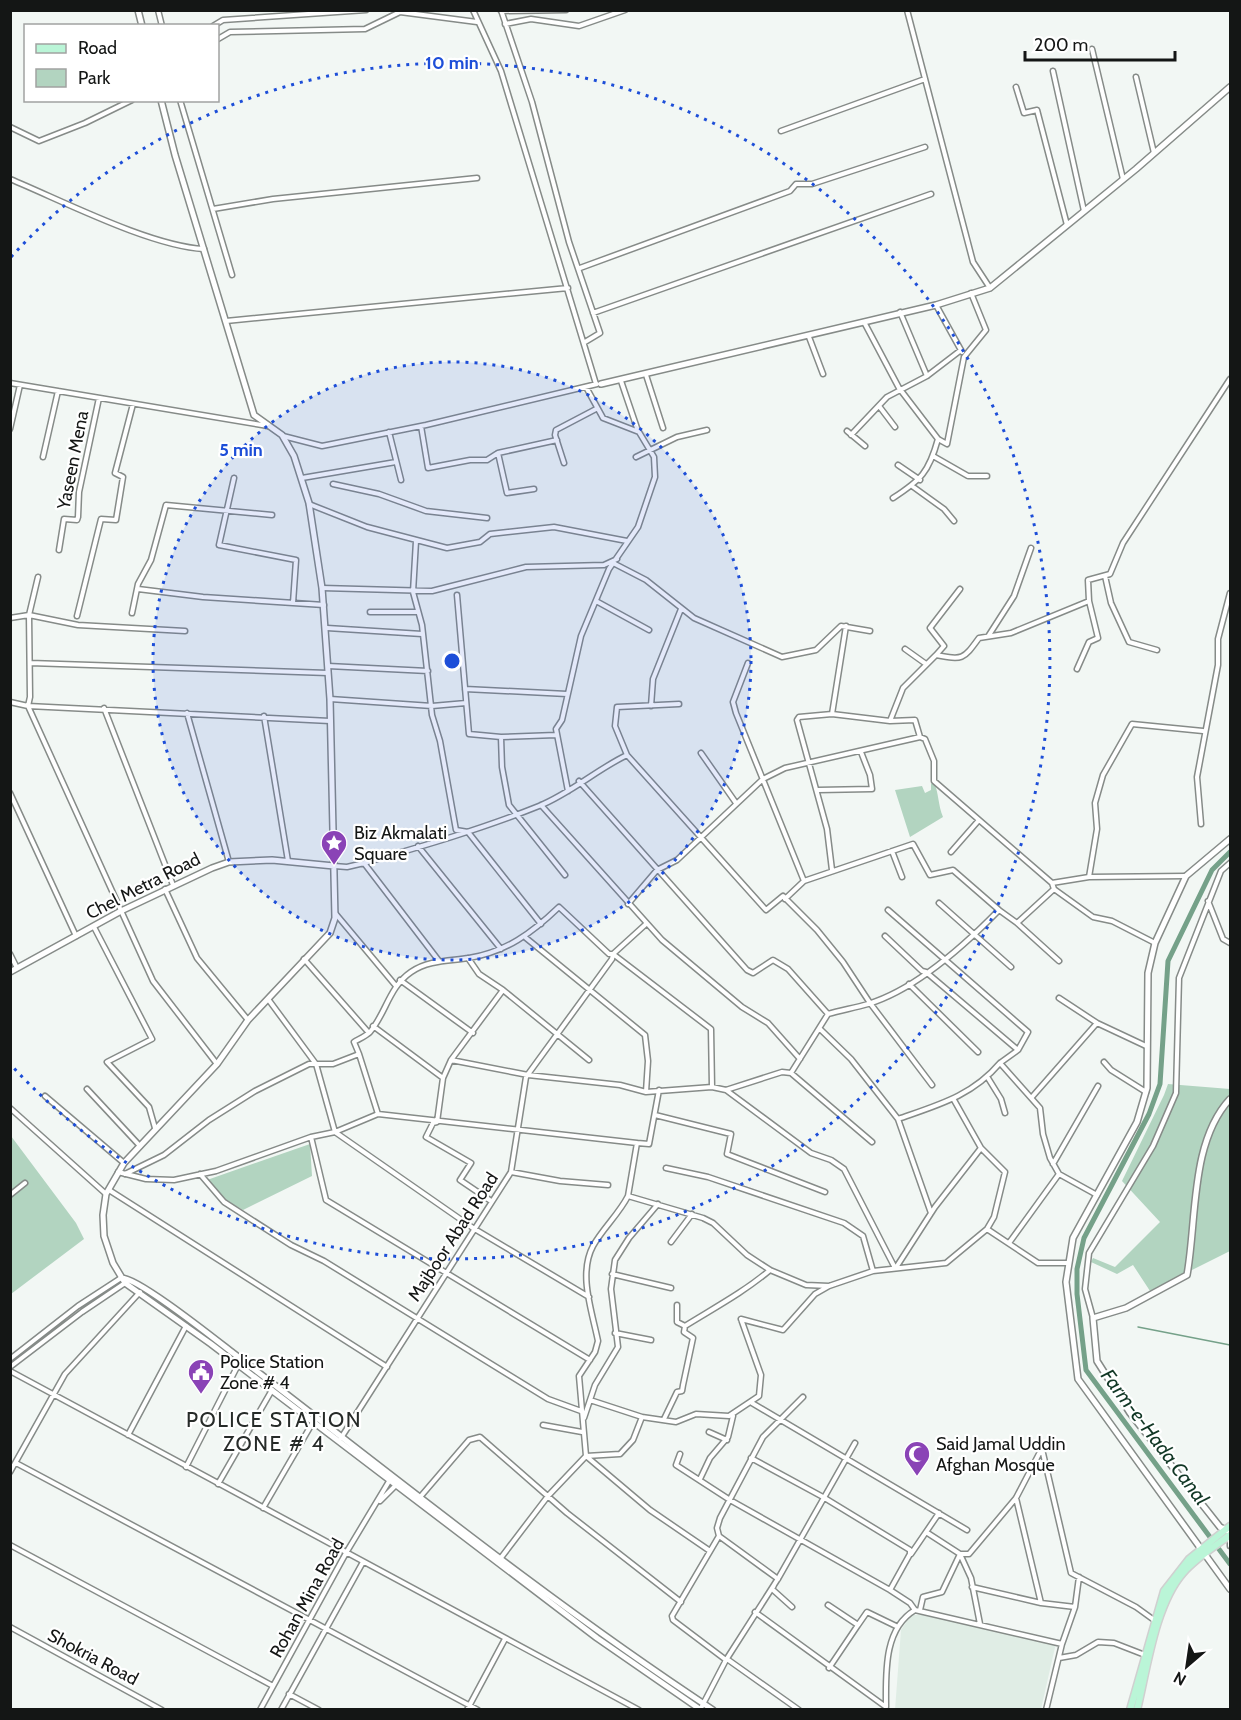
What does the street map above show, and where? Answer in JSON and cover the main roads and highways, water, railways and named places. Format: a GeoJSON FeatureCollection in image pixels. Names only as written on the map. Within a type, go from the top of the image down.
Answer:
{"type":"FeatureCollection","features":[{"type":"Feature","properties":{"kind":"main road"},"geometry":{"type":"LineString","coordinates":[[1130,1710],[1155,1620],[1170,1579],[1229,1533]]}},
{"type":"Feature","properties":{"kind":"main road"},"geometry":{"type":"LineString","coordinates":[[1137,1710],[1170,1590],[1181,1574],[1205,1550]]}},
{"type":"Feature","properties":{"kind":"waterway","name":"Farm-e-Hada Canal"},"geometry":{"type":"LineString","coordinates":[[1230,852],[1212,870],[1168,961],[1160,1084],[1149,1114],[1084,1238],[1077,1269],[1077,1294],[1086,1370],[1230,1564]]}},
{"type":"Feature","properties":{"kind":"waterway"},"geometry":{"type":"LineString","coordinates":[[1138,1327],[1230,1345]]}},
{"type":"Feature","properties":{"kind":"place","name":"Biz Akmalati Square"},"geometry":{"type":"Point","coordinates":[334,866]}},
{"type":"Feature","properties":{"kind":"place","name":"Police Station Zone # 4"},"geometry":{"type":"Point","coordinates":[201,1395]}},
{"type":"Feature","properties":{"kind":"place","name":"Said Jamal Uddin Afghan Mosque"},"geometry":{"type":"Point","coordinates":[917,1477]}},
{"type":"Feature","properties":{"kind":"district","name":"POLICE STATION ZONE # 4"},"geometry":{"type":"Point","coordinates":[274,1431]}}]}
